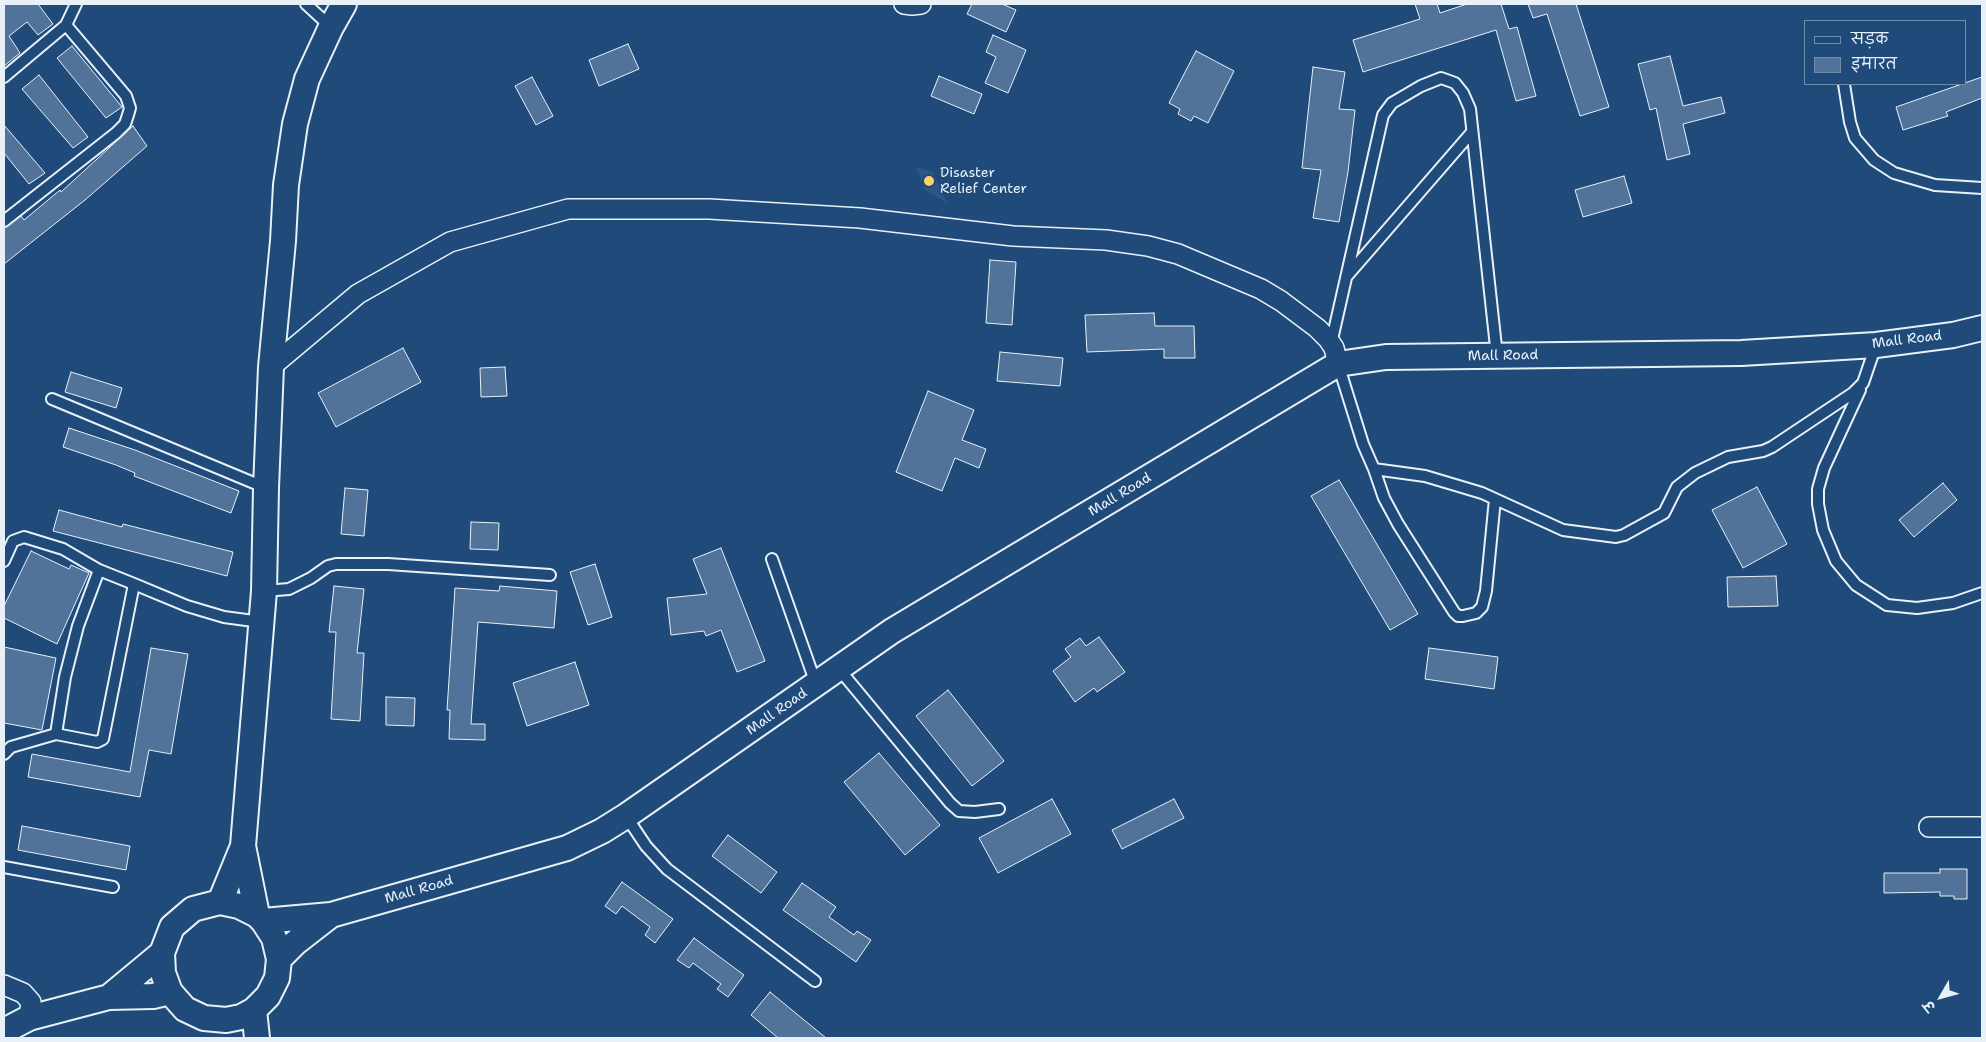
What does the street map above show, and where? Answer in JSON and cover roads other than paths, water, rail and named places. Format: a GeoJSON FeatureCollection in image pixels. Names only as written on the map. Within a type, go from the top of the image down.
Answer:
{"type":"FeatureCollection","features":[{"type":"Feature","properties":{"kind":"street"},"geometry":{"type":"LineString","coordinates":[[220,902],[243,846],[264,592],[271,367],[284,241],[286,184],[295,124],[307,79],[331,26],[344,4]]}},
{"type":"Feature","properties":{"kind":"street"},"geometry":{"type":"LineString","coordinates":[[904,4],[921,4]]}},
{"type":"Feature","properties":{"kind":"street"},"geometry":{"type":"LineString","coordinates":[[271,367],[358,294],[450,242],[568,209],[709,209],[851,218],[1013,236],[1106,240],[1148,246],[1178,254],[1261,289],[1281,300],[1317,328],[1335,354]]}},
{"type":"Feature","properties":{"kind":"street","name":"Mall Road"},"geometry":{"type":"LineString","coordinates":[[331,915],[567,848],[602,831],[892,631],[1335,354],[1386,357],[1741,353],[1876,345],[1953,335],[1982,328]]}},
{"type":"Feature","properties":{"kind":"street"},"geometry":{"type":"LineString","coordinates":[[1929,827],[1982,827]]}},
{"type":"Feature","properties":{"kind":"street"},"geometry":{"type":"LineString","coordinates":[[243,846],[260,918],[274,938],[279,959],[277,978],[268,996],[254,1010],[241,1017],[232,1029],[185,1008],[170,992],[163,974],[162,953],[172,927],[193,909],[220,902],[240,906],[260,918],[331,915]]}},
{"type":"Feature","properties":{"kind":"street"},"geometry":{"type":"LineString","coordinates":[[279,959],[295,943],[331,915]]}},
{"type":"Feature","properties":{"kind":"street"},"geometry":{"type":"LineString","coordinates":[[109,997],[162,953]]}},
{"type":"Feature","properties":{"kind":"street"},"geometry":{"type":"LineString","coordinates":[[4,985],[23,992],[31,1002],[29,1018]]}},
{"type":"Feature","properties":{"kind":"street"},"geometry":{"type":"LineString","coordinates":[[4,1031],[29,1018],[109,997],[153,996],[170,992]]}},
{"type":"Feature","properties":{"kind":"street"},"geometry":{"type":"LineString","coordinates":[[254,1010],[257,1038]]}},
{"type":"Feature","properties":{"kind":"lane"},"geometry":{"type":"LineString","coordinates":[[4,77],[66,25],[76,4]]}},
{"type":"Feature","properties":{"kind":"lane"},"geometry":{"type":"LineString","coordinates":[[306,4],[331,26]]}},
{"type":"Feature","properties":{"kind":"lane"},"geometry":{"type":"LineString","coordinates":[[4,221],[116,133],[125,124],[128,115],[130,108],[126,96],[66,25]]}},
{"type":"Feature","properties":{"kind":"lane"},"geometry":{"type":"LineString","coordinates":[[1495,499],[1486,591],[1482,607],[1476,613],[1458,616],[1398,524],[1384,498],[1374,468],[1363,444],[1335,354],[1347,276],[1383,115],[1392,103],[1421,86],[1441,78],[1456,83],[1470,109],[1497,356]]}},
{"type":"Feature","properties":{"kind":"lane"},"geometry":{"type":"LineString","coordinates":[[1844,85],[1850,122],[1855,138],[1874,160],[1894,174],[1935,185],[1982,188]]}},
{"type":"Feature","properties":{"kind":"lane"},"geometry":{"type":"LineString","coordinates":[[1347,276],[1472,132]]}},
{"type":"Feature","properties":{"kind":"lane"},"geometry":{"type":"LineString","coordinates":[[1876,345],[1863,383],[1824,468],[1818,489],[1818,504],[1823,530],[1836,561],[1856,585],[1887,605],[1917,608],[1953,604],[1980,596]]}},
{"type":"Feature","properties":{"kind":"lane"},"geometry":{"type":"LineString","coordinates":[[1374,468],[1425,476],[1482,493],[1563,530],[1616,537],[1624,536],[1664,513],[1677,487],[1695,473],[1728,457],[1763,451],[1772,447],[1853,393],[1863,383]]}},
{"type":"Feature","properties":{"kind":"lane"},"geometry":{"type":"LineString","coordinates":[[52,399],[266,488]]}},
{"type":"Feature","properties":{"kind":"lane"},"geometry":{"type":"LineString","coordinates":[[4,561],[13,541],[24,537],[63,549],[99,570],[187,606],[224,617],[261,622]]}},
{"type":"Feature","properties":{"kind":"lane"},"geometry":{"type":"LineString","coordinates":[[772,559],[816,685]]}},
{"type":"Feature","properties":{"kind":"lane"},"geometry":{"type":"LineString","coordinates":[[264,592],[289,589],[311,578],[328,566],[336,564],[388,564],[550,575]]}},
{"type":"Feature","properties":{"kind":"lane"},"geometry":{"type":"LineString","coordinates":[[56,734],[65,677],[78,626],[99,570]]}},
{"type":"Feature","properties":{"kind":"lane"},"geometry":{"type":"LineString","coordinates":[[4,754],[11,747],[56,734],[97,742],[103,739],[134,584]]}},
{"type":"Feature","properties":{"kind":"lane"},"geometry":{"type":"LineString","coordinates":[[839,669],[950,804],[959,810],[975,812],[998,810]]}},
{"type":"Feature","properties":{"kind":"lane"},"geometry":{"type":"LineString","coordinates":[[626,816],[646,846],[667,869],[815,980]]}},
{"type":"Feature","properties":{"kind":"lane"},"geometry":{"type":"LineString","coordinates":[[4,867],[112,887]]}},
{"type":"Feature","properties":{"kind":"place","name":"Disaster Relief Center"},"geometry":{"type":"Point","coordinates":[929,181]}}]}
